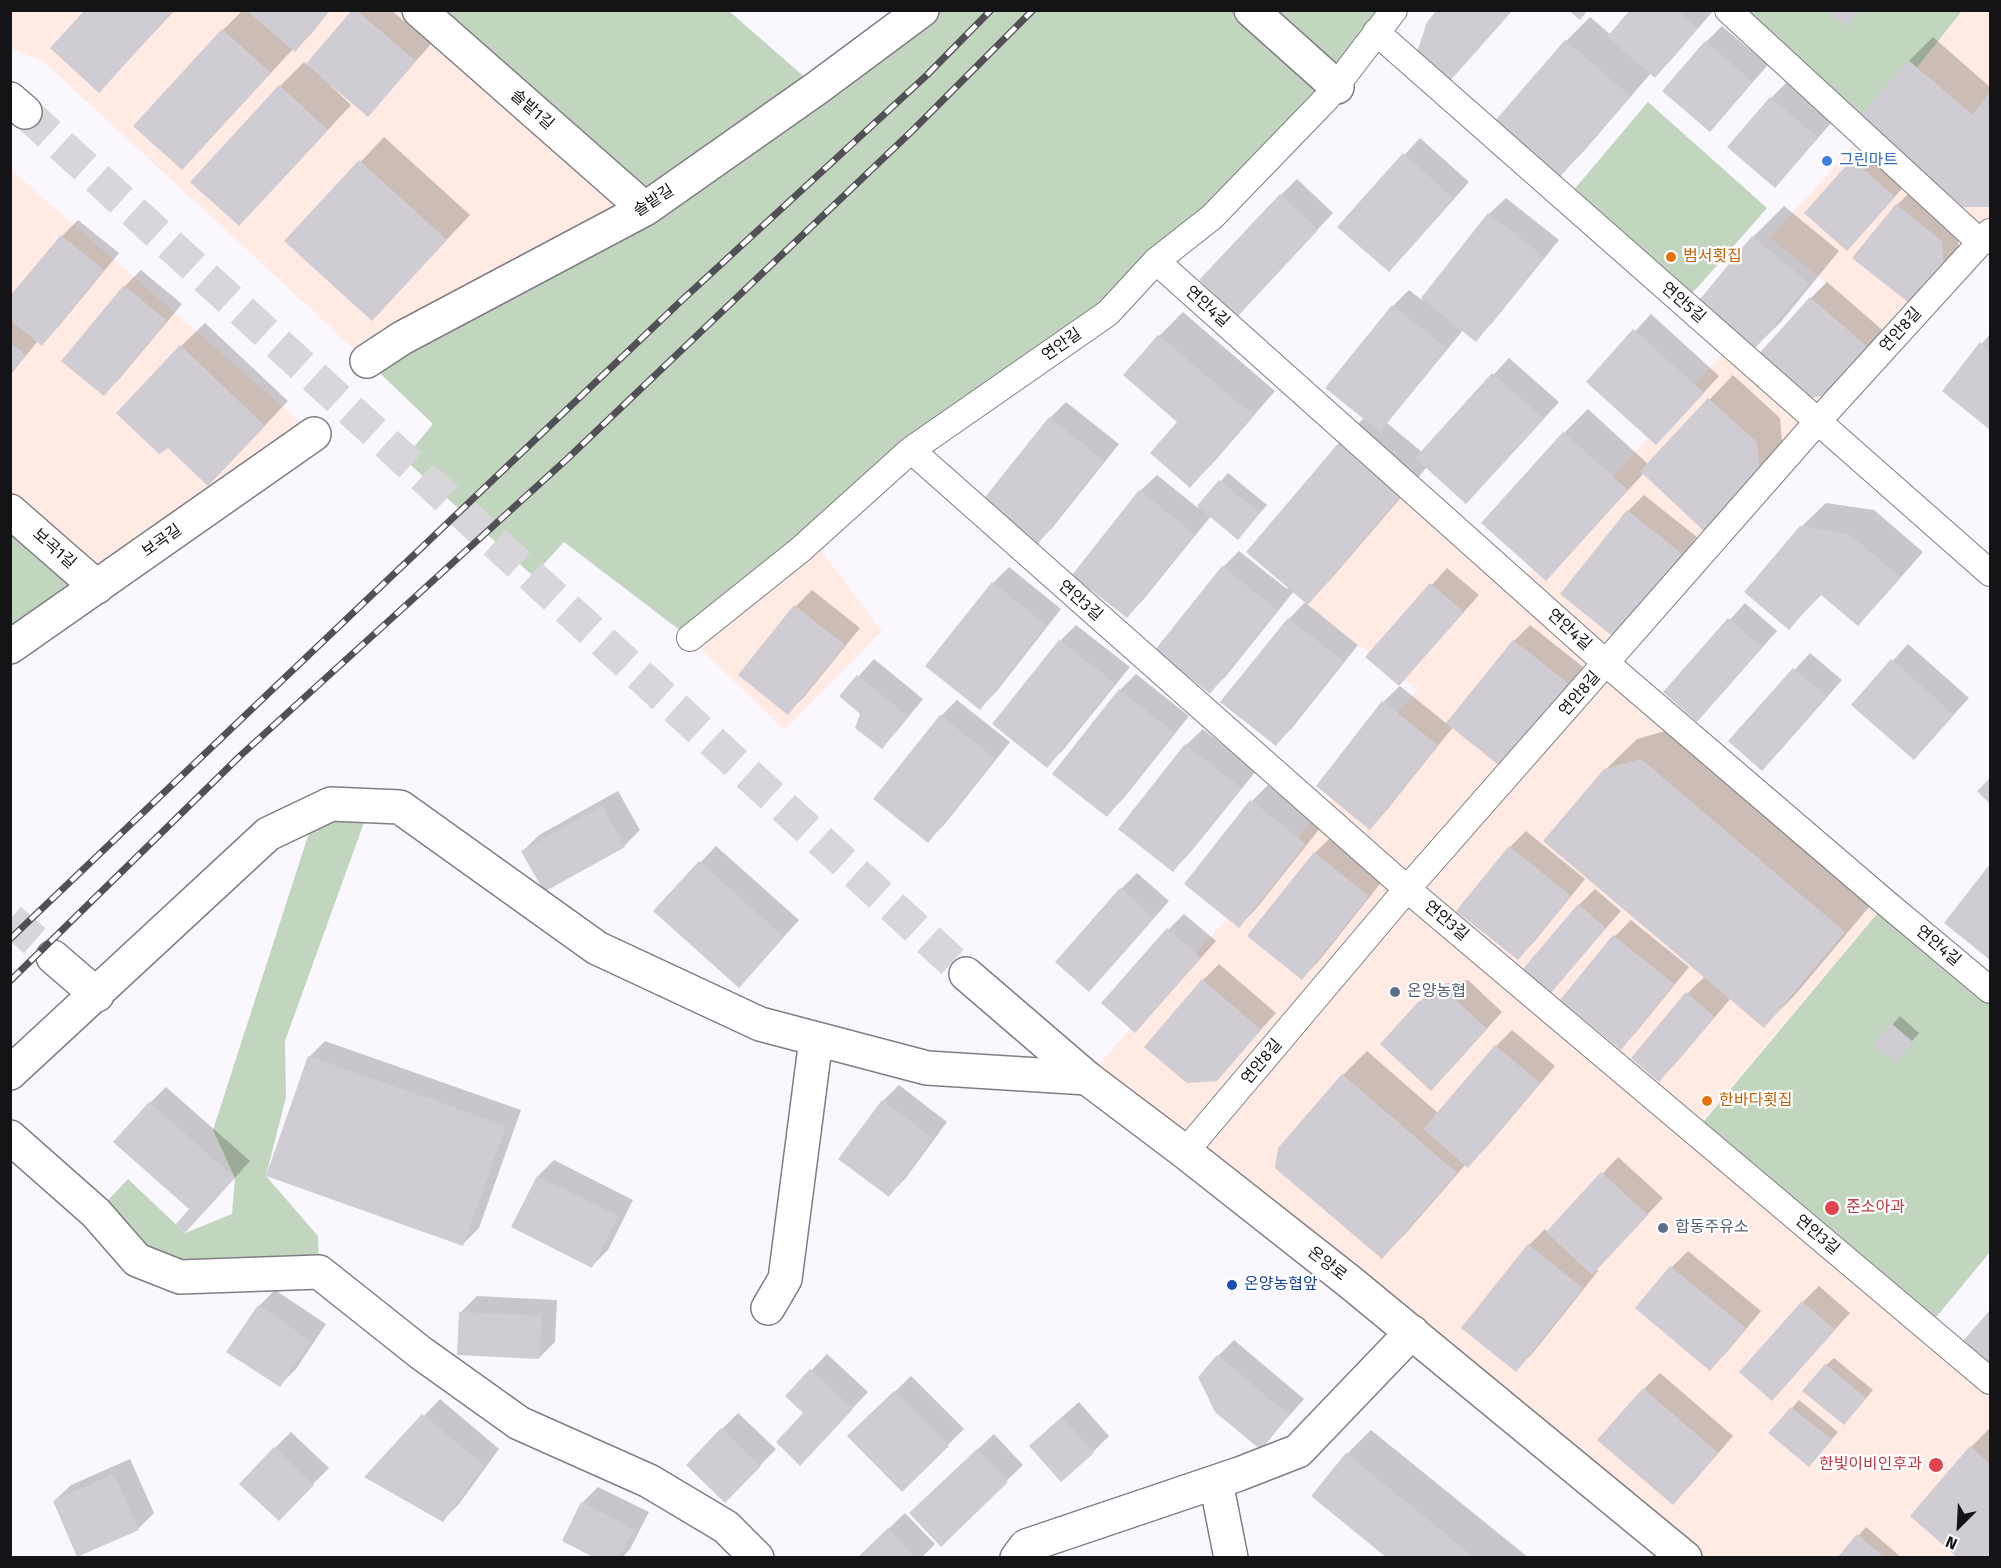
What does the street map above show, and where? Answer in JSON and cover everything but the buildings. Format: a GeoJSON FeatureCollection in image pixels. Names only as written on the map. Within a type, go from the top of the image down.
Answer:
{"type":"FeatureCollection","features":[{"type":"Feature","properties":{"kind":"street","name":"솔밭1길"},"geometry":{"type":"LineString","coordinates":[[419,10],[645,208]]}},
{"type":"Feature","properties":{"kind":"street","name":"솔밭길"},"geometry":{"type":"LineString","coordinates":[[367,361],[402,338],[645,208],[817,88],[922,10]]}},
{"type":"Feature","properties":{"kind":"street"},"geometry":{"type":"LineString","coordinates":[[1251,10],[1337,87]]}},
{"type":"Feature","properties":{"kind":"street","name":"보곡길"},"geometry":{"type":"LineString","coordinates":[[10,647],[314,434]]}},
{"type":"Feature","properties":{"kind":"street","name":"보곡1길"},"geometry":{"type":"LineString","coordinates":[[10,512],[97,587]]}},
{"type":"Feature","properties":{"kind":"street"},"geometry":{"type":"LineString","coordinates":[[10,1073],[97,995],[268,834],[331,804],[400,807],[597,948],[760,1024],[927,1068],[1088,1078]]}},
{"type":"Feature","properties":{"kind":"street"},"geometry":{"type":"LineString","coordinates":[[53,957],[97,995]]}},
{"type":"Feature","properties":{"kind":"street","name":"온양로"},"geometry":{"type":"LineString","coordinates":[[966,974],[1088,1078],[1412,1332],[1685,1557]]}},
{"type":"Feature","properties":{"kind":"street"},"geometry":{"type":"LineString","coordinates":[[768,1308],[785,1279],[816,1039]]}},
{"type":"Feature","properties":{"kind":"street"},"geometry":{"type":"LineString","coordinates":[[10,1137],[96,1213],[137,1260],[180,1277],[319,1272],[421,1353],[519,1423],[649,1481],[726,1527],[757,1557]]}},
{"type":"Feature","properties":{"kind":"street"},"geometry":{"type":"LineString","coordinates":[[1017,1557],[1026,1546],[1216,1482],[1298,1451],[1412,1332]]}},
{"type":"Feature","properties":{"kind":"street"},"geometry":{"type":"LineString","coordinates":[[1216,1482],[1231,1557]]}},
{"type":"Feature","properties":{"kind":"lane","name":"연안길"},"geometry":{"type":"LineString","coordinates":[[690,638],[800,550],[911,450],[1108,312],[1156,261],[1212,218],[1337,87],[1394,10]]}},
{"type":"Feature","properties":{"kind":"lane","name":"연안8길"},"geometry":{"type":"LineString","coordinates":[[1185,1152],[1407,889],[1818,421],[1986,237],[1728,10]]}},
{"type":"Feature","properties":{"kind":"lane","name":"연안5길"},"geometry":{"type":"LineString","coordinates":[[1376,32],[1990,573]]}},
{"type":"Feature","properties":{"kind":"lane","name":"연안4길"},"geometry":{"type":"LineString","coordinates":[[1156,261],[1606,664],[1990,990]]}},
{"type":"Feature","properties":{"kind":"lane","name":"연안3길"},"geometry":{"type":"LineString","coordinates":[[911,450],[1407,889],[1990,1381]]}},
{"type":"Feature","properties":{"kind":"shaded area"},"geometry":{"type":"Polygon","coordinates":[[[10,11],[419,11],[645,209],[367,361],[43,61],[11,49],[10,11]]]}},
{"type":"Feature","properties":{"kind":"shaded area"},"geometry":{"type":"Polygon","coordinates":[[[1961,11],[1990,11],[1990,232],[1607,664],[1886,903],[1694,1131],[1990,1383],[1990,1557],[1685,1557],[1087,1078],[1320,812],[1417,690],[1308,605],[1409,486],[1518,584],[1731,344],[1751,362],[1826,282],[1770,238],[1863,135],[1961,11]]]}},
{"type":"Feature","properties":{"kind":"shaded area"},"geometry":{"type":"Polygon","coordinates":[[[11,170],[314,434],[97,587],[11,509],[11,170]]]}},
{"type":"Feature","properties":{"kind":"shaded area"},"geometry":{"type":"Polygon","coordinates":[[[812,539],[882,631],[784,730],[690,638],[812,539]]]}},
{"type":"Feature","properties":{"kind":"green space"},"geometry":{"type":"Polygon","coordinates":[[[419,11],[729,11],[817,88],[922,11],[1399,11],[1228,200],[690,638],[564,542],[533,576],[404,459],[433,424],[367,361],[645,208],[419,11]]]}},
{"type":"Feature","properties":{"kind":"green space"},"geometry":{"type":"Polygon","coordinates":[[[1728,11],[1962,11],[1863,135],[1728,11]]]}},
{"type":"Feature","properties":{"kind":"green space"},"geometry":{"type":"Polygon","coordinates":[[[1648,102],[1767,208],[1698,287],[1682,302],[1566,199],[1648,102]]]}},
{"type":"Feature","properties":{"kind":"green space"},"geometry":{"type":"Polygon","coordinates":[[[10,512],[97,587],[10,647],[10,512]]]}},
{"type":"Feature","properties":{"kind":"green space"},"geometry":{"type":"Polygon","coordinates":[[[370,806],[285,1041],[286,1097],[266,1176],[318,1236],[319,1272],[180,1277],[96,1213],[128,1179],[185,1233],[232,1214],[235,1178],[213,1130],[316,811],[370,806]]]}},
{"type":"Feature","properties":{"kind":"green space"},"geometry":{"type":"Polygon","coordinates":[[[1886,903],[1990,990],[1990,1252],[1928,1327],[1694,1133],[1886,903]]]}},
{"type":"Feature","properties":{"kind":"tunnel"},"geometry":{"type":"LineString","coordinates":[[25,112],[966,974]]}},
{"type":"Feature","properties":{"kind":"tunnel"},"geometry":{"type":"LineString","coordinates":[[10,919],[53,957]]}},
{"type":"Feature","properties":{"kind":"railway"},"geometry":{"type":"LineString","coordinates":[[10,939],[681,301],[927,75],[991,10]]}},
{"type":"Feature","properties":{"kind":"railway"},"geometry":{"type":"LineString","coordinates":[[10,981],[240,756],[567,459],[912,131],[1033,10]]}},
{"type":"Feature","properties":{"kind":"place","name":"그린마트"},"geometry":{"type":"Point","coordinates":[1827,161]}},
{"type":"Feature","properties":{"kind":"place","name":"범서횟집"},"geometry":{"type":"Point","coordinates":[1671,257]}},
{"type":"Feature","properties":{"kind":"place","name":"온양농협"},"geometry":{"type":"Point","coordinates":[1395,992]}},
{"type":"Feature","properties":{"kind":"place","name":"한바다횟집"},"geometry":{"type":"Point","coordinates":[1707,1101]}},
{"type":"Feature","properties":{"kind":"place","name":"준소아과"},"geometry":{"type":"Point","coordinates":[1832,1208]}},
{"type":"Feature","properties":{"kind":"place","name":"합동주유소"},"geometry":{"type":"Point","coordinates":[1663,1228]}},
{"type":"Feature","properties":{"kind":"place","name":"온양농협앞"},"geometry":{"type":"Point","coordinates":[1232,1285]}},
{"type":"Feature","properties":{"kind":"place","name":"한빛이비인후과"},"geometry":{"type":"Point","coordinates":[1936,1465]}}]}
